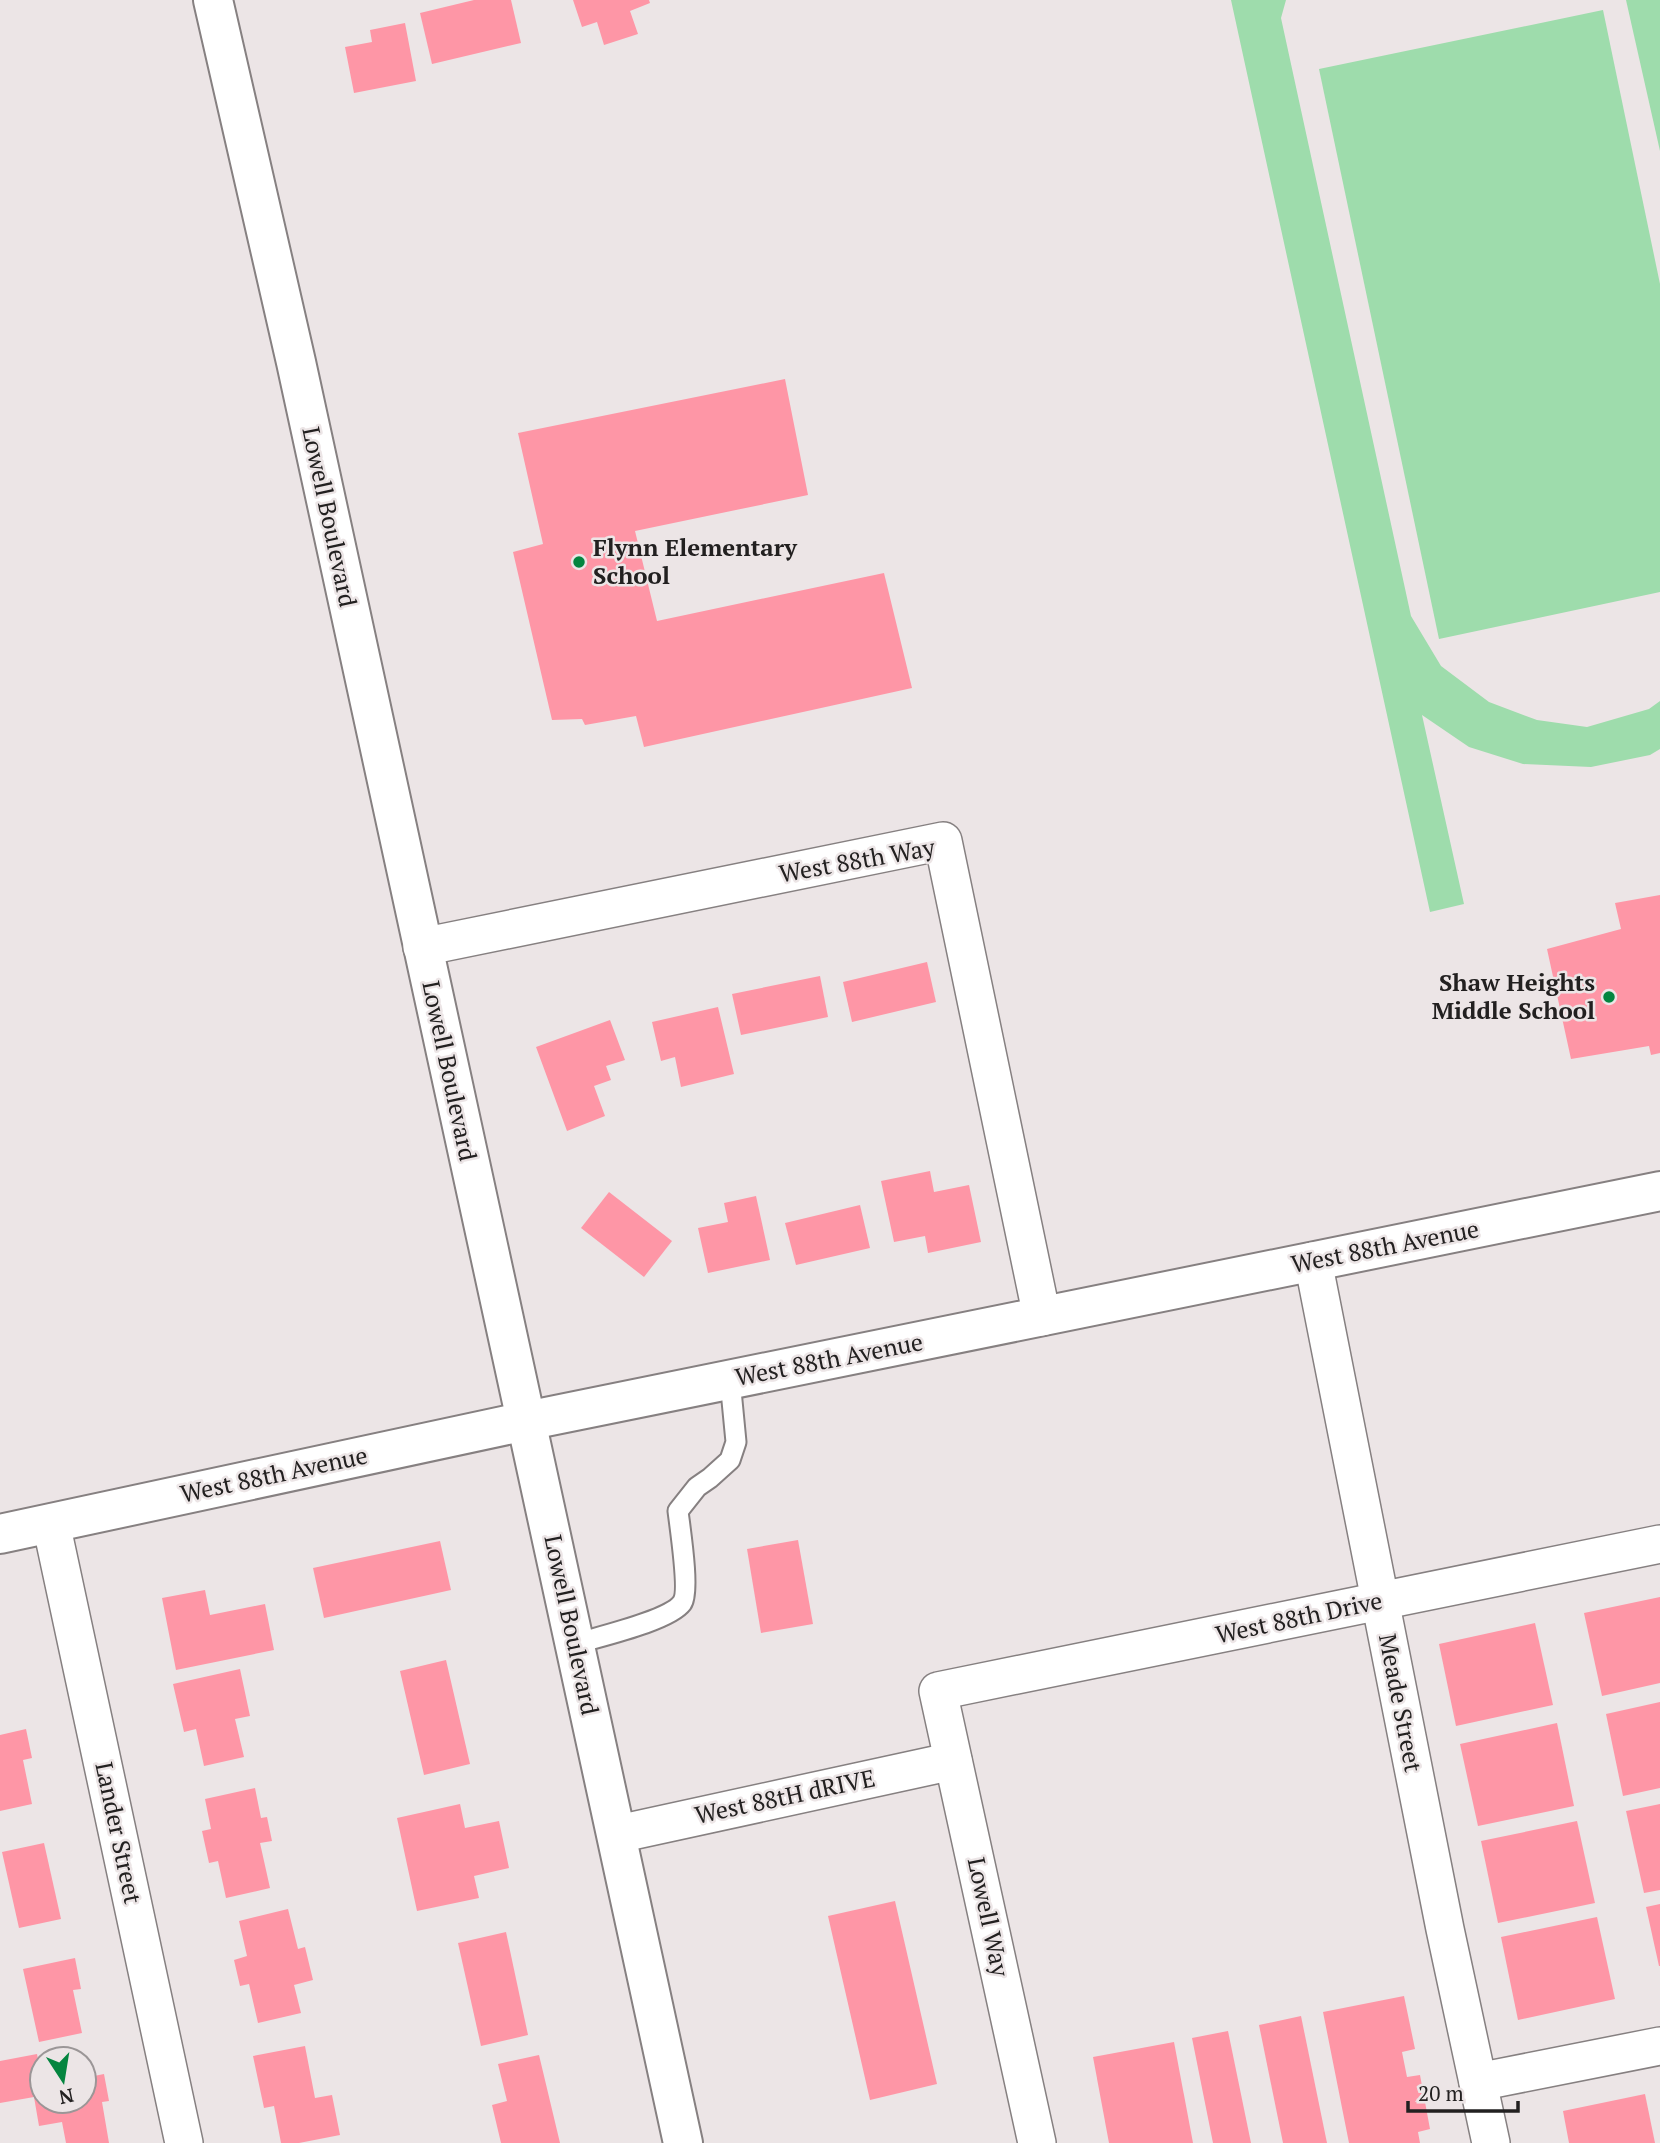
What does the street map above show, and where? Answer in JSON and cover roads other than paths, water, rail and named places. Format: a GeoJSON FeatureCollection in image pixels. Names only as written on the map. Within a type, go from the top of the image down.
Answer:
{"type":"FeatureCollection","features":[{"type":"Feature","properties":{"kind":"street","name":"Lowell Boulevard"},"geometry":{"type":"LineString","coordinates":[[213,0],[293,349],[618,1834],[683,2143]]}},
{"type":"Feature","properties":{"kind":"street","name":"West 88th Way"},"geometry":{"type":"LineString","coordinates":[[422,947],[943,841],[1042,1317]]}},
{"type":"Feature","properties":{"kind":"street","name":"West 88th Avenue"},"geometry":{"type":"LineString","coordinates":[[0,1534],[526,1421],[1660,1191]]}},
{"type":"Feature","properties":{"kind":"street","name":"Meade Street"},"geometry":{"type":"LineString","coordinates":[[1313,1261],[1445,1929],[1491,2143]]}},
{"type":"Feature","properties":{"kind":"street","name":"Lander Street"},"geometry":{"type":"LineString","coordinates":[[51,1523],[184,2143]]}},
{"type":"Feature","properties":{"kind":"street","name":"West 88th Drive"},"geometry":{"type":"LineString","coordinates":[[938,1692],[1660,1544]]}},
{"type":"Feature","properties":{"kind":"street","name":"Lowell Way"},"geometry":{"type":"LineString","coordinates":[[938,1692],[1037,2143]]}},
{"type":"Feature","properties":{"kind":"street","name":"West 88tH dRIVE"},"geometry":{"type":"LineString","coordinates":[[618,1834],[953,1760]]}},
{"type":"Feature","properties":{"kind":"street"},"geometry":{"type":"LineString","coordinates":[[1478,2082],[1660,2046]]}},
{"type":"Feature","properties":{"kind":"lane"},"geometry":{"type":"LineString","coordinates":[[575,1644],[647,1622],[683,1603],[686,1589],[678,1511],[697,1487],[730,1460],[736,1442],[730,1380]]}},
{"type":"Feature","properties":{"kind":"place","name":"Flynn Elementary School"},"geometry":{"type":"Point","coordinates":[579,562]}},
{"type":"Feature","properties":{"kind":"place","name":"Shaw Heights Middle School"},"geometry":{"type":"Point","coordinates":[1609,997]}}]}
